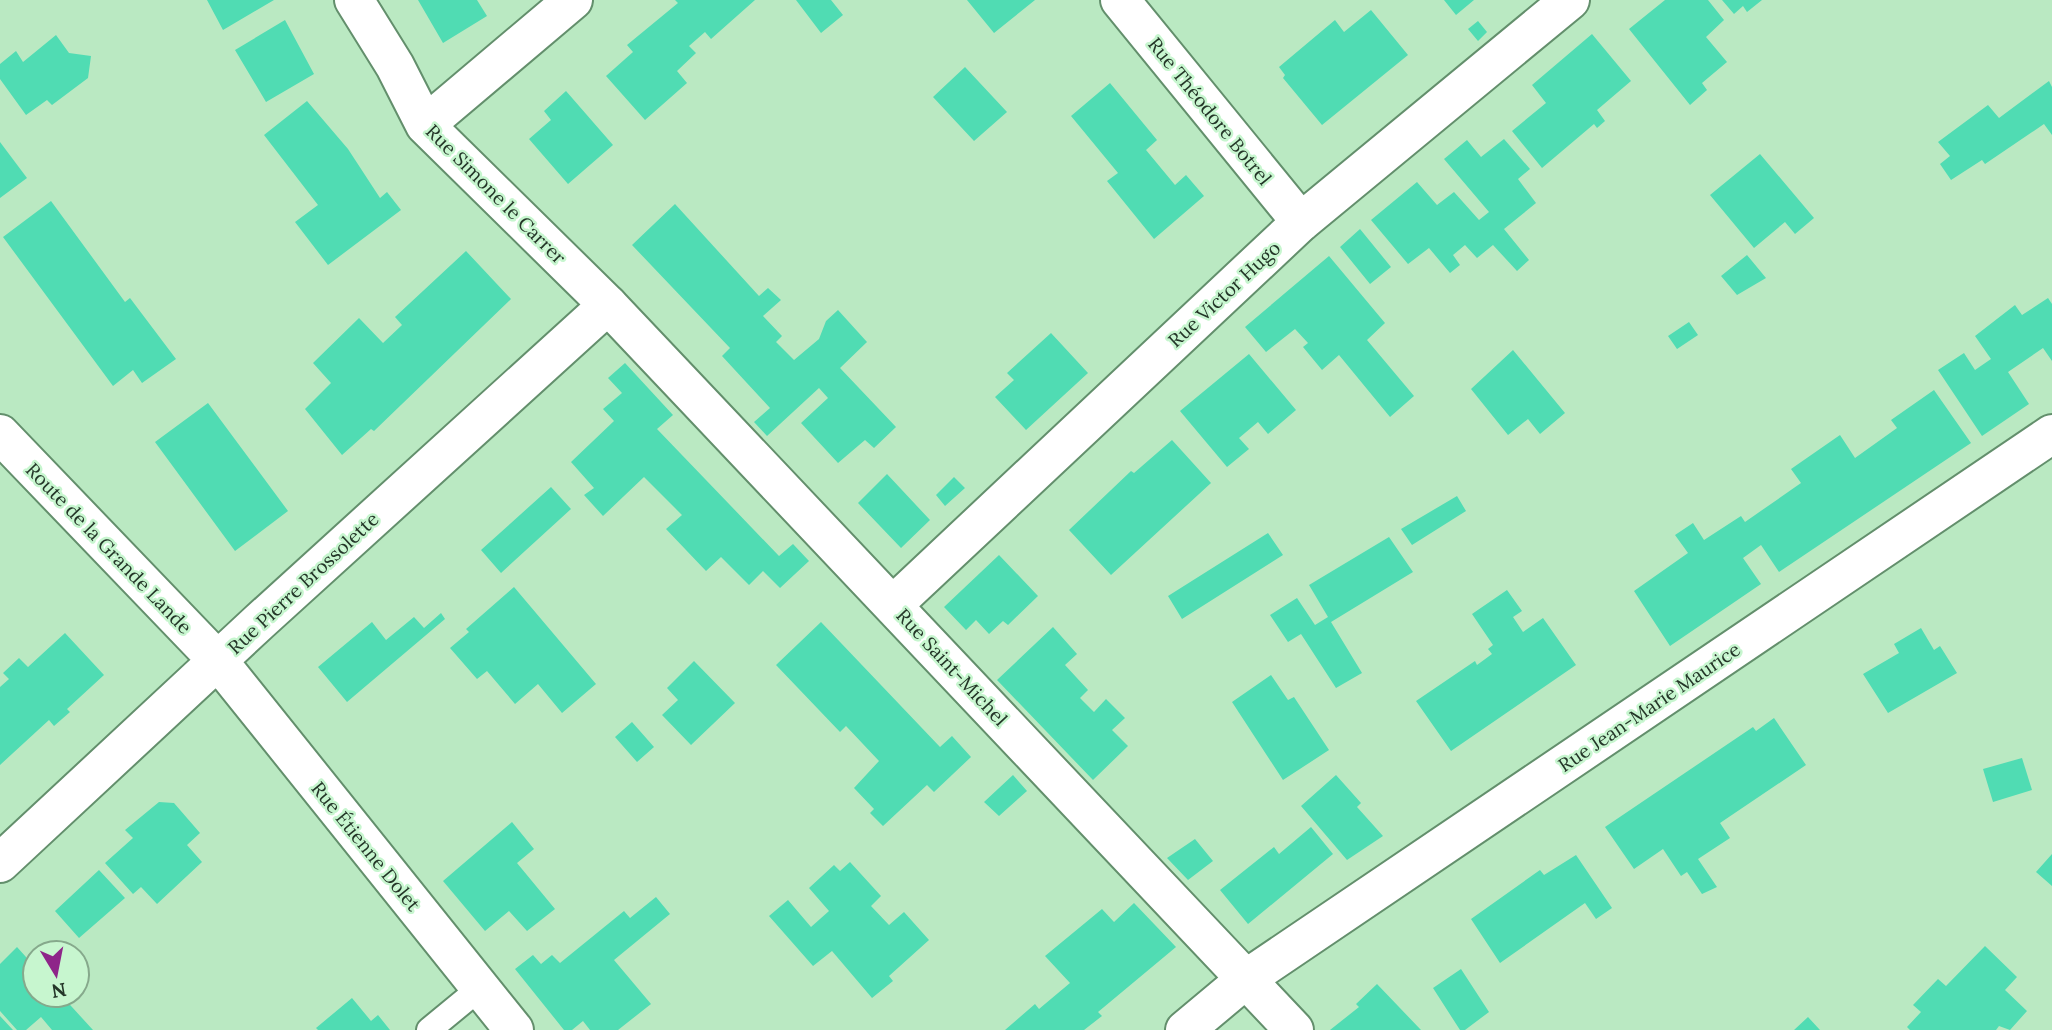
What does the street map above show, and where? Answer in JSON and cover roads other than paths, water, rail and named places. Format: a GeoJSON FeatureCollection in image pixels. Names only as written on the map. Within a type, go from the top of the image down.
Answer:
{"type":"FeatureCollection","features":[{"type":"Feature","properties":{"kind":"street","name":"Rue Simone le Carrer"},"geometry":{"type":"LineString","coordinates":[[354,0],[395,66],[425,125],[608,305]]}},
{"type":"Feature","properties":{"kind":"street"},"geometry":{"type":"LineString","coordinates":[[425,125],[573,0]]}},
{"type":"Feature","properties":{"kind":"street","name":"Rue Théodore Botrel"},"geometry":{"type":"LineString","coordinates":[[1119,0],[1301,222]]}},
{"type":"Feature","properties":{"kind":"street","name":"Rue Victor Hugo"},"geometry":{"type":"LineString","coordinates":[[893,606],[1301,222],[1570,0]]}},
{"type":"Feature","properties":{"kind":"street","name":"Rue Saint-Michel"},"geometry":{"type":"LineString","coordinates":[[608,305],[1294,1030]]}},
{"type":"Feature","properties":{"kind":"street","name":"Rue Pierre Brossolette"},"geometry":{"type":"LineString","coordinates":[[0,863],[259,622],[608,305]]}},
{"type":"Feature","properties":{"kind":"street","name":"Route de la Grande Lande"},"geometry":{"type":"LineString","coordinates":[[0,434],[219,662]]}},
{"type":"Feature","properties":{"kind":"street","name":"Rue Jean-Marie Maurice"},"geometry":{"type":"LineString","coordinates":[[1185,1030],[1246,979],[2052,434]]}},
{"type":"Feature","properties":{"kind":"street","name":"Rue Étienne Dolet"},"geometry":{"type":"LineString","coordinates":[[219,662],[514,1030]]}},
{"type":"Feature","properties":{"kind":"lane"},"geometry":{"type":"LineString","coordinates":[[429,1030],[480,988]]}}]}
